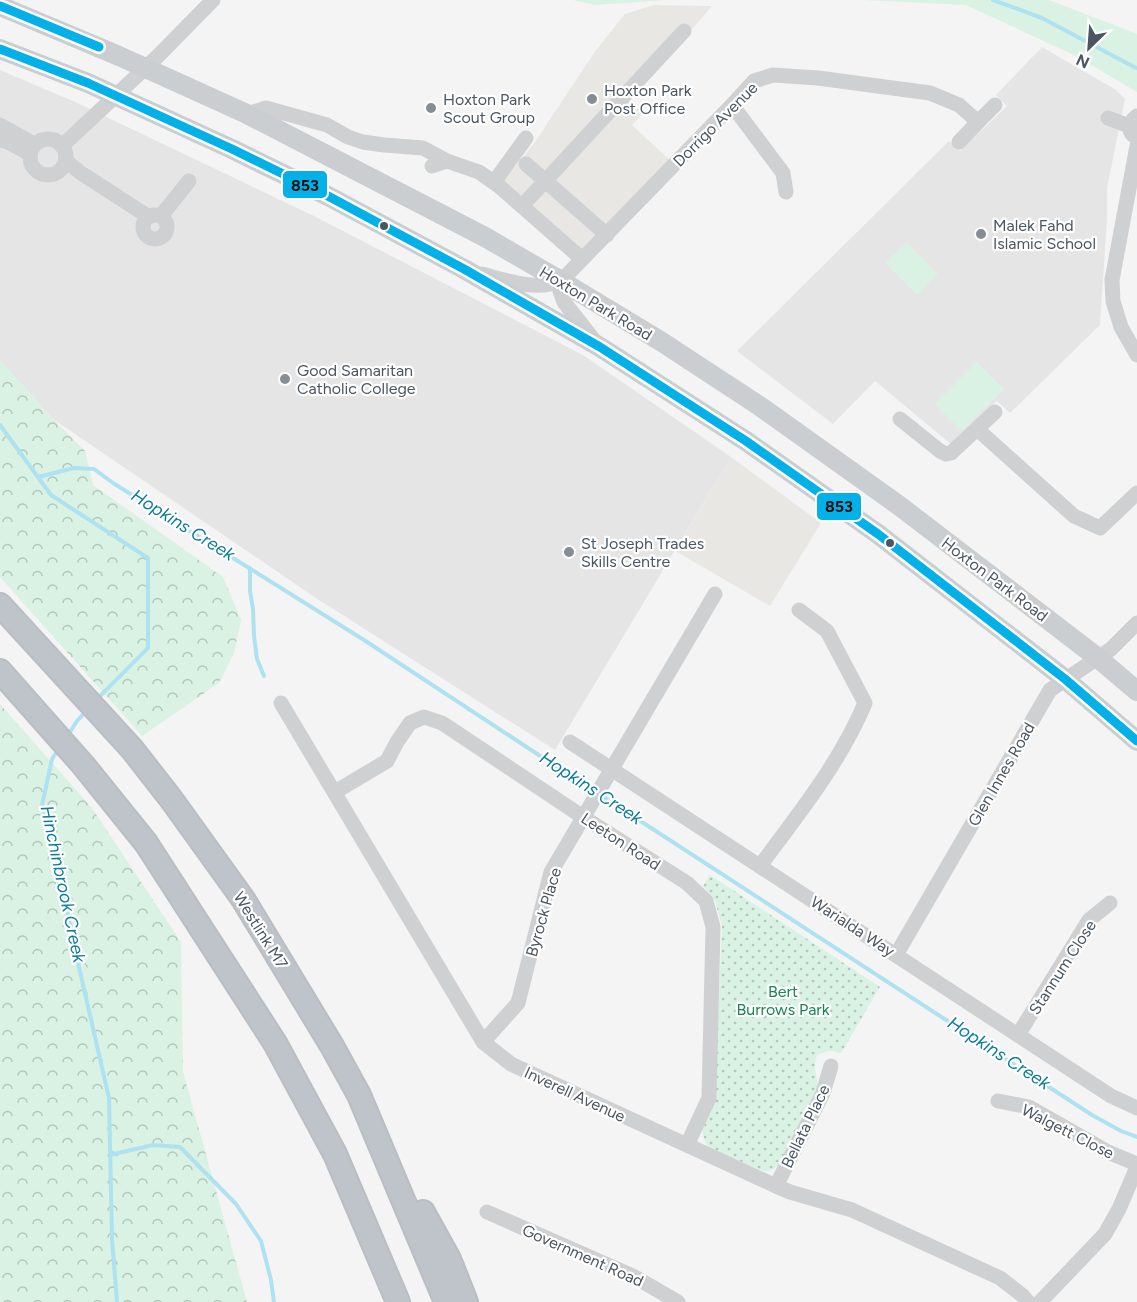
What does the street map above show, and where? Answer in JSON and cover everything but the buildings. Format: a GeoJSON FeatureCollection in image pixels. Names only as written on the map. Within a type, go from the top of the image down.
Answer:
{"type":"FeatureCollection","features":[{"type":"Feature","properties":{"kind":"highway","name":"Westlink M7"},"geometry":{"type":"LineString","coordinates":[[0,605],[132,749],[243,899],[359,1095],[446,1302]]}},
{"type":"Feature","properties":{"kind":"highway"},"geometry":{"type":"LineString","coordinates":[[0,671],[84,766],[146,843],[275,1043],[335,1154],[398,1302]]}},
{"type":"Feature","properties":{"kind":"highway"},"geometry":{"type":"LineString","coordinates":[[359,1095],[449,1259],[466,1302]]}},
{"type":"Feature","properties":{"kind":"highway"},"geometry":{"type":"LineString","coordinates":[[335,1154],[386,1302]]}},
{"type":"Feature","properties":{"kind":"main road","name":"Hoxton Park Road"},"geometry":{"type":"LineString","coordinates":[[0,6],[247,114],[485,237],[561,281],[662,342],[761,407],[901,507],[1098,658],[1137,691]]}},
{"type":"Feature","properties":{"kind":"main road"},"geometry":{"type":"LineString","coordinates":[[0,49],[87,83],[328,196],[464,269],[600,347],[746,441],[828,498],[1065,679],[1137,741]]}},
{"type":"Feature","properties":{"kind":"street"},"geometry":{"type":"LineString","coordinates":[[62,146],[146,68],[213,0]]}},
{"type":"Feature","properties":{"kind":"street"},"geometry":{"type":"LineString","coordinates":[[522,206],[684,31]]}},
{"type":"Feature","properties":{"kind":"street","name":"Dorrigo Avenue"},"geometry":{"type":"LineString","coordinates":[[561,281],[754,81],[773,75],[794,76],[930,93],[959,105],[978,122]]}},
{"type":"Feature","properties":{"kind":"street"},"geometry":{"type":"LineString","coordinates":[[732,105],[783,173],[786,192]]}},
{"type":"Feature","properties":{"kind":"street"},"geometry":{"type":"LineString","coordinates":[[959,142],[995,105]]}},
{"type":"Feature","properties":{"kind":"street"},"geometry":{"type":"LineString","coordinates":[[247,114],[266,108],[327,125],[348,137],[363,142],[384,146],[423,148],[439,163],[479,172],[494,182],[582,260]]}},
{"type":"Feature","properties":{"kind":"street"},"geometry":{"type":"LineString","coordinates":[[1108,118],[1134,127]]}},
{"type":"Feature","properties":{"kind":"street"},"geometry":{"type":"LineString","coordinates":[[0,125],[32,149]]}},
{"type":"Feature","properties":{"kind":"street"},"geometry":{"type":"LineString","coordinates":[[494,182],[526,138]]}},
{"type":"Feature","properties":{"kind":"street"},"geometry":{"type":"LineString","coordinates":[[52,139],[58,141],[66,153],[66,161],[56,174],[48,176],[40,174],[30,162],[32,149],[39,141],[52,139]]}},
{"type":"Feature","properties":{"kind":"street"},"geometry":{"type":"LineString","coordinates":[[0,140],[32,149]]}},
{"type":"Feature","properties":{"kind":"street"},"geometry":{"type":"LineString","coordinates":[[1137,146],[1112,280],[1113,301],[1122,327],[1137,355]]}},
{"type":"Feature","properties":{"kind":"street"},"geometry":{"type":"LineString","coordinates":[[66,161],[155,217],[189,181]]}},
{"type":"Feature","properties":{"kind":"street"},"geometry":{"type":"LineString","coordinates":[[526,164],[607,235]]}},
{"type":"Feature","properties":{"kind":"street"},"geometry":{"type":"LineString","coordinates":[[464,269],[537,286],[561,281],[560,291],[564,302],[600,347]]}},
{"type":"Feature","properties":{"kind":"street"},"geometry":{"type":"LineString","coordinates":[[900,419],[945,454],[951,453],[995,412]]}},
{"type":"Feature","properties":{"kind":"street"},"geometry":{"type":"LineString","coordinates":[[977,429],[1074,516],[1100,528],[1137,493]]}},
{"type":"Feature","properties":{"kind":"street","name":"Byrock Place"},"geometry":{"type":"LineString","coordinates":[[483,1042],[518,1003],[551,872],[715,594]]}},
{"type":"Feature","properties":{"kind":"street"},"geometry":{"type":"LineString","coordinates":[[760,866],[819,786],[857,722],[865,703],[827,631],[800,610]]}},
{"type":"Feature","properties":{"kind":"street","name":"Glen Innes Road"},"geometry":{"type":"LineString","coordinates":[[896,955],[1050,690],[1111,649],[1137,623]]}},
{"type":"Feature","properties":{"kind":"street","name":"Inverell Avenue"},"geometry":{"type":"LineString","coordinates":[[281,703],[483,1042],[511,1064],[776,1186],[852,1210],[1000,1278],[1028,1302]]}},
{"type":"Feature","properties":{"kind":"street","name":"Leeton Road"},"geometry":{"type":"LineString","coordinates":[[335,792],[387,761],[396,742],[410,723],[424,717],[442,723],[687,883],[706,901],[713,927],[709,1098],[687,1145]]}},
{"type":"Feature","properties":{"kind":"street","name":"Warialda Way"},"geometry":{"type":"LineString","coordinates":[[570,742],[1111,1096],[1137,1108]]}},
{"type":"Feature","properties":{"kind":"street","name":"Stannum Close"},"geometry":{"type":"LineString","coordinates":[[1018,1035],[1089,920],[1110,903]]}},
{"type":"Feature","properties":{"kind":"street","name":"Bellata Place"},"geometry":{"type":"LineString","coordinates":[[776,1186],[823,1093],[831,1066]]}},
{"type":"Feature","properties":{"kind":"street","name":"Walgett Close"},"geometry":{"type":"LineString","coordinates":[[998,1101],[1029,1107],[1137,1166]]}},
{"type":"Feature","properties":{"kind":"street"},"geometry":{"type":"LineString","coordinates":[[1040,1302],[1105,1234],[1119,1209],[1137,1166]]}},
{"type":"Feature","properties":{"kind":"street","name":"Government Road"},"geometry":{"type":"LineString","coordinates":[[487,1212],[633,1276],[658,1297],[678,1302]]}},
{"type":"Feature","properties":{"kind":"shaded area"},"geometry":{"type":"Polygon","coordinates":[[[654,5],[712,6],[630,101],[643,113],[632,125],[675,165],[582,259],[499,186],[535,142],[596,50],[625,14],[654,5]]]}},
{"type":"Feature","properties":{"kind":"shaded area","name":"Malek Fahd Islamic School"},"geometry":{"type":"Polygon","coordinates":[[[1042,47],[1116,90],[1125,99],[1107,188],[1100,325],[1010,413],[997,401],[952,445],[875,381],[833,424],[737,351],[949,141],[960,151],[1007,106],[996,95],[1042,47]]]}},
{"type":"Feature","properties":{"kind":"shaded area","name":"Good Samaritan Catholic College"},"geometry":{"type":"Polygon","coordinates":[[[0,70],[75,102],[314,216],[583,355],[731,457],[555,750],[316,598],[53,419],[4,365],[0,360],[0,70]]]}},
{"type":"Feature","properties":{"kind":"shaded area"},"geometry":{"type":"Polygon","coordinates":[[[731,457],[821,523],[770,606],[675,551],[731,457]]]}},
{"type":"Feature","properties":{"kind":"green space"},"geometry":{"type":"Polygon","coordinates":[[[573,0],[667,0],[595,5],[573,0]]]}},
{"type":"Feature","properties":{"kind":"green space"},"geometry":{"type":"Polygon","coordinates":[[[864,0],[1049,0],[1137,34],[1137,92],[1076,56],[966,5],[864,0]]]}},
{"type":"Feature","properties":{"kind":"green space"},"geometry":{"type":"Polygon","coordinates":[[[907,242],[938,274],[917,295],[885,263],[907,242]]]}},
{"type":"Feature","properties":{"kind":"green space"},"geometry":{"type":"Polygon","coordinates":[[[0,360],[85,451],[93,485],[223,577],[241,620],[234,653],[219,683],[142,736],[0,577],[0,360]]]}},
{"type":"Feature","properties":{"kind":"green space"},"geometry":{"type":"Polygon","coordinates":[[[977,362],[1004,389],[962,431],[935,404],[977,362]]]}},
{"type":"Feature","properties":{"kind":"green space"},"geometry":{"type":"Polygon","coordinates":[[[0,704],[92,808],[181,942],[183,1072],[247,1302],[0,1302],[0,704]]]}},
{"type":"Feature","properties":{"kind":"green space","name":"Bert Burrows Park"},"geometry":{"type":"Polygon","coordinates":[[[710,875],[880,987],[841,1053],[829,1051],[817,1056],[815,1069],[818,1089],[780,1165],[769,1171],[763,1171],[710,1148],[702,1132],[715,1095],[722,926],[715,901],[703,886],[710,875]]]}},
{"type":"Feature","properties":{"kind":"waterway"},"geometry":{"type":"LineString","coordinates":[[993,0],[1042,18],[1136,68]]}},
{"type":"Feature","properties":{"kind":"waterway","name":"Hinchinbrook Creek"},"geometry":{"type":"LineString","coordinates":[[0,425],[51,495],[148,558],[148,648],[96,700]]}},
{"type":"Feature","properties":{"kind":"waterway","name":"Hopkins Creek"},"geometry":{"type":"LineString","coordinates":[[38,477],[74,468],[94,469],[364,640],[595,792]]}},
{"type":"Feature","properties":{"kind":"waterway"},"geometry":{"type":"LineString","coordinates":[[250,568],[254,636],[257,659],[264,676]]}},
{"type":"Feature","properties":{"kind":"waterway","name":"Hinchinbrook Creek"},"geometry":{"type":"LineString","coordinates":[[68,735],[87,710]]}},
{"type":"Feature","properties":{"kind":"waterway","name":"Hinchinbrook Creek"},"geometry":{"type":"LineString","coordinates":[[59,748],[52,759],[42,805],[56,849],[73,941],[109,1098],[112,1239],[117,1302]]}},
{"type":"Feature","properties":{"kind":"waterway","name":"Hopkins Creek"},"geometry":{"type":"LineString","coordinates":[[602,796],[1092,1115],[1137,1137]]}},
{"type":"Feature","properties":{"kind":"waterway"},"geometry":{"type":"LineString","coordinates":[[110,1155],[153,1145],[180,1147],[236,1204],[261,1241],[274,1302]]}},
{"type":"Feature","properties":{"kind":"transit line","name":"853"},"geometry":{"type":"LineString","coordinates":[[0,6],[99,47]]}},
{"type":"Feature","properties":{"kind":"transit line","name":"853"},"geometry":{"type":"LineString","coordinates":[[0,49],[88,83],[328,196],[464,269],[600,347],[746,441],[878,534],[1065,679],[1137,741]]}},
{"type":"Feature","properties":{"kind":"place","name":"Hoxton Park Post Office"},"geometry":{"type":"Point","coordinates":[592,99]}},
{"type":"Feature","properties":{"kind":"place","name":"Hoxton Park Scout Group"},"geometry":{"type":"Point","coordinates":[431,108]}},
{"type":"Feature","properties":{"kind":"place","name":"Malek Fahd Islamic School"},"geometry":{"type":"Point","coordinates":[981,234]}},
{"type":"Feature","properties":{"kind":"place","name":"Good Samaritan Catholic College"},"geometry":{"type":"Point","coordinates":[285,379]}},
{"type":"Feature","properties":{"kind":"place","name":"St Joseph Trades Skills Centre"},"geometry":{"type":"Point","coordinates":[569,552]}}]}
